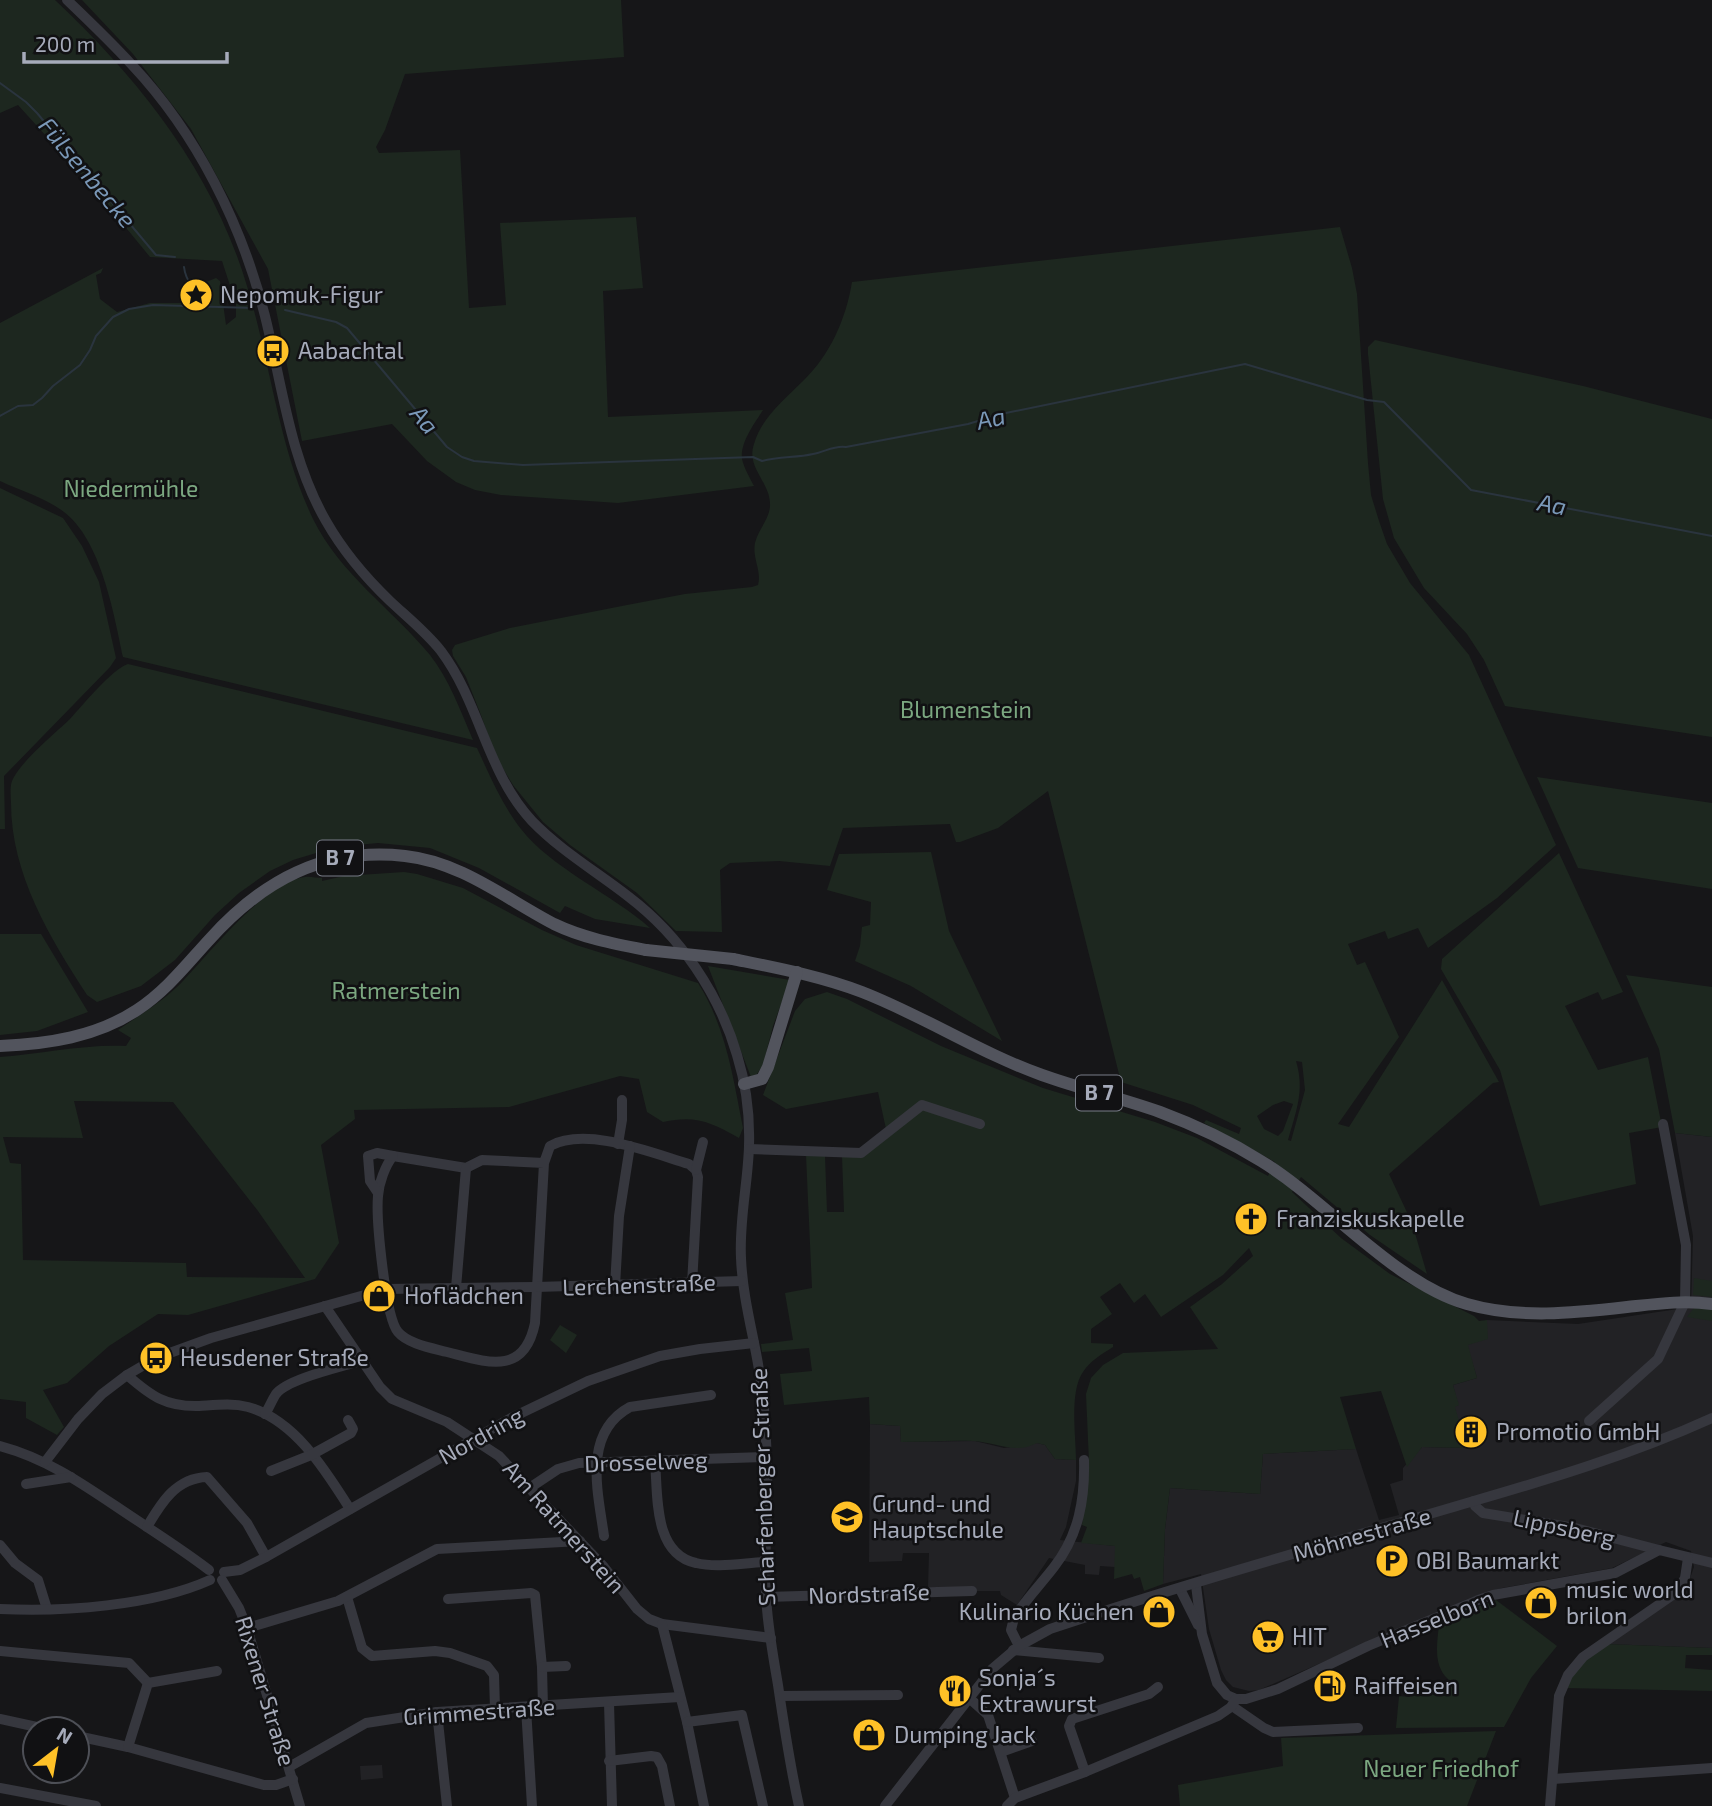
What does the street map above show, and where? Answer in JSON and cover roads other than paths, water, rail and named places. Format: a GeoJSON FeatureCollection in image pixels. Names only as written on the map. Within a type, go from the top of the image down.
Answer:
{"type":"FeatureCollection","features":[{"type":"Feature","properties":{"kind":"main road","name":"B 7"},"geometry":{"type":"LineString","coordinates":[[0,1046],[54,1042],[95,1031],[136,1011],[159,995],[234,913],[261,891],[296,871],[338,858],[378,855],[427,860],[473,878],[556,925],[608,943],[646,950],[733,959],[797,972],[864,993],[1042,1075],[1158,1111],[1204,1130],[1261,1161],[1289,1180],[1408,1274],[1434,1290],[1466,1304],[1544,1314],[1685,1301],[1712,1304]]}},
{"type":"Feature","properties":{"kind":"main road"},"geometry":{"type":"LineString","coordinates":[[744,1084],[762,1079],[768,1067],[797,972]]}},
{"type":"Feature","properties":{"kind":"street","name":"Scharfenberger Straße"},"geometry":{"type":"LineString","coordinates":[[67,0],[135,67],[162,101],[187,135],[216,188],[239,236],[256,282],[293,438],[307,481],[325,519],[352,562],[441,651],[464,688],[504,785],[530,819],[556,843],[634,900],[654,918],[695,966],[726,1022],[738,1056],[748,1115],[749,1149],[741,1222],[742,1281],[762,1384],[767,1457],[766,1597],[799,1806]]}},
{"type":"Feature","properties":{"kind":"street"},"geometry":{"type":"LineString","coordinates":[[618,1144],[622,1100]]}},
{"type":"Feature","properties":{"kind":"street"},"geometry":{"type":"LineString","coordinates":[[749,1149],[861,1153],[922,1105],[980,1124]]}},
{"type":"Feature","properties":{"kind":"street"},"geometry":{"type":"LineString","coordinates":[[1590,1421],[1657,1359],[1666,1346],[1685,1301],[1686,1245],[1663,1124]]}},
{"type":"Feature","properties":{"kind":"street"},"geometry":{"type":"LineString","coordinates":[[536,1287],[544,1163],[550,1146],[559,1141],[583,1140],[618,1144],[689,1164],[696,1170]]}},
{"type":"Feature","properties":{"kind":"street"},"geometry":{"type":"LineString","coordinates":[[692,1284],[698,1177],[696,1170],[704,1142]]}},
{"type":"Feature","properties":{"kind":"street"},"geometry":{"type":"LineString","coordinates":[[615,1286],[619,1216],[630,1146]]}},
{"type":"Feature","properties":{"kind":"street"},"geometry":{"type":"LineString","coordinates":[[378,1193],[370,1181],[368,1156],[377,1153],[466,1168],[482,1160],[544,1163]]}},
{"type":"Feature","properties":{"kind":"street"},"geometry":{"type":"LineString","coordinates":[[387,1289],[379,1234],[378,1193],[393,1156]]}},
{"type":"Feature","properties":{"kind":"street"},"geometry":{"type":"LineString","coordinates":[[456,1288],[466,1168]]}},
{"type":"Feature","properties":{"kind":"street","name":"Lerchenstraße"},"geometry":{"type":"LineString","coordinates":[[325,1306],[387,1289],[615,1286],[742,1281]]}},
{"type":"Feature","properties":{"kind":"street","name":"Lerchenstraße"},"geometry":{"type":"LineString","coordinates":[[387,1289],[393,1325],[403,1337],[433,1348],[492,1363],[512,1360],[528,1346],[535,1323],[536,1287]]}},
{"type":"Feature","properties":{"kind":"street"},"geometry":{"type":"LineString","coordinates":[[46,1462],[78,1419],[102,1394],[127,1374],[156,1358],[185,1347],[325,1306]]}},
{"type":"Feature","properties":{"kind":"street","name":"Am Ratmerstein"},"geometry":{"type":"LineString","coordinates":[[325,1306],[360,1361],[392,1399],[447,1422],[499,1456],[531,1487],[637,1609],[649,1619],[662,1624],[771,1638]]}},
{"type":"Feature","properties":{"kind":"street","name":"Nordring"},"geometry":{"type":"LineString","coordinates":[[210,1575],[215,1583],[223,1576],[265,1557],[545,1400],[621,1368],[660,1356],[754,1343]]}},
{"type":"Feature","properties":{"kind":"street"},"geometry":{"type":"LineString","coordinates":[[265,1414],[282,1388],[360,1361]]}},
{"type":"Feature","properties":{"kind":"street"},"geometry":{"type":"LineString","coordinates":[[127,1374],[148,1394],[162,1401],[197,1406],[223,1404],[248,1407],[277,1420],[311,1455],[350,1509]]}},
{"type":"Feature","properties":{"kind":"street"},"geometry":{"type":"LineString","coordinates":[[604,1536],[596,1462],[605,1430],[620,1412],[630,1407],[711,1395]]}},
{"type":"Feature","properties":{"kind":"street","name":"Möhnestraße"},"geometry":{"type":"LineString","coordinates":[[885,1806],[992,1669],[1016,1648],[1050,1629],[1620,1455],[1712,1418]]}},
{"type":"Feature","properties":{"kind":"street"},"geometry":{"type":"LineString","coordinates":[[271,1471],[311,1455],[352,1433],[353,1429],[348,1420]]}},
{"type":"Feature","properties":{"kind":"street"},"geometry":{"type":"LineString","coordinates":[[0,1446],[46,1462],[71,1477],[147,1527],[210,1575]]}},
{"type":"Feature","properties":{"kind":"street","name":"Drosselweg"},"geometry":{"type":"LineString","coordinates":[[531,1487],[558,1469],[596,1462],[767,1457]]}},
{"type":"Feature","properties":{"kind":"street"},"geometry":{"type":"LineString","coordinates":[[1084,1460],[1083,1499],[1077,1523],[1056,1564],[1024,1602],[1012,1623],[1012,1633],[1016,1648],[1099,1658]]}},
{"type":"Feature","properties":{"kind":"street"},"geometry":{"type":"LineString","coordinates":[[655,1461],[665,1539],[681,1558],[709,1565],[766,1562]]}},
{"type":"Feature","properties":{"kind":"street"},"geometry":{"type":"LineString","coordinates":[[26,1484],[71,1477]]}},
{"type":"Feature","properties":{"kind":"street"},"geometry":{"type":"LineString","coordinates":[[147,1527],[173,1490],[200,1477],[207,1477],[247,1524],[265,1557]]}},
{"type":"Feature","properties":{"kind":"street","name":"Lippsberg"},"geometry":{"type":"LineString","coordinates":[[1474,1501],[1477,1509],[1483,1513],[1573,1527],[1659,1550]]}},
{"type":"Feature","properties":{"kind":"street"},"geometry":{"type":"LineString","coordinates":[[247,1628],[347,1597],[438,1549],[580,1541]]}},
{"type":"Feature","properties":{"kind":"street"},"geometry":{"type":"LineString","coordinates":[[0,1545],[17,1564],[38,1580],[47,1609]]}},
{"type":"Feature","properties":{"kind":"street"},"geometry":{"type":"LineString","coordinates":[[1659,1550],[1712,1563]]}},
{"type":"Feature","properties":{"kind":"street","name":"Hasselborn"},"geometry":{"type":"LineString","coordinates":[[1011,1802],[1218,1716],[1234,1702],[1278,1689],[1368,1646],[1487,1597],[1615,1573],[1659,1550]]}},
{"type":"Feature","properties":{"kind":"street"},"geometry":{"type":"LineString","coordinates":[[1550,1806],[1559,1696],[1568,1675],[1583,1657],[1677,1592],[1685,1578],[1686,1558]]}},
{"type":"Feature","properties":{"kind":"street"},"geometry":{"type":"LineString","coordinates":[[0,1609],[79,1609],[152,1598],[210,1575]]}},
{"type":"Feature","properties":{"kind":"street","name":"Rixener Straße"},"geometry":{"type":"LineString","coordinates":[[223,1576],[247,1628],[300,1806]]}},
{"type":"Feature","properties":{"kind":"street"},"geometry":{"type":"LineString","coordinates":[[1196,1584],[1202,1634]]}},
{"type":"Feature","properties":{"kind":"street"},"geometry":{"type":"LineString","coordinates":[[1180,1589],[1202,1634],[1217,1683],[1264,1728],[1273,1732],[1358,1728]]}},
{"type":"Feature","properties":{"kind":"street","name":"Nordstraße"},"geometry":{"type":"LineString","coordinates":[[766,1597],[972,1591]]}},
{"type":"Feature","properties":{"kind":"street"},"geometry":{"type":"LineString","coordinates":[[448,1599],[531,1593],[535,1595],[543,1707]]}},
{"type":"Feature","properties":{"kind":"street"},"geometry":{"type":"LineString","coordinates":[[347,1597],[362,1648],[366,1653],[372,1656],[435,1651],[450,1653],[487,1666],[494,1675],[495,1709]]}},
{"type":"Feature","properties":{"kind":"street"},"geometry":{"type":"LineString","coordinates":[[662,1624],[687,1722],[704,1806]]}},
{"type":"Feature","properties":{"kind":"street"},"geometry":{"type":"LineString","coordinates":[[0,1651],[129,1663],[148,1683]]}},
{"type":"Feature","properties":{"kind":"street"},"geometry":{"type":"LineString","coordinates":[[542,1667],[566,1666]]}},
{"type":"Feature","properties":{"kind":"street"},"geometry":{"type":"LineString","coordinates":[[148,1683],[217,1671]]}},
{"type":"Feature","properties":{"kind":"street"},"geometry":{"type":"LineString","coordinates":[[128,1747],[148,1683]]}},
{"type":"Feature","properties":{"kind":"street"},"geometry":{"type":"LineString","coordinates":[[1085,1772],[1069,1726],[1072,1719],[1149,1694],[1158,1687]]}},
{"type":"Feature","properties":{"kind":"street"},"geometry":{"type":"LineString","coordinates":[[780,1696],[898,1695]]}},
{"type":"Feature","properties":{"kind":"street","name":"Grimmestraße"},"geometry":{"type":"LineString","coordinates":[[289,1767],[357,1726],[436,1713],[680,1697]]}},
{"type":"Feature","properties":{"kind":"street"},"geometry":{"type":"LineString","coordinates":[[968,1698],[987,1712],[1001,1752],[1011,1802]]}},
{"type":"Feature","properties":{"kind":"street"},"geometry":{"type":"LineString","coordinates":[[609,1703],[612,1806]]}},
{"type":"Feature","properties":{"kind":"street"},"geometry":{"type":"LineString","coordinates":[[526,1708],[532,1806]]}},
{"type":"Feature","properties":{"kind":"street"},"geometry":{"type":"LineString","coordinates":[[436,1713],[447,1806]]}},
{"type":"Feature","properties":{"kind":"street"},"geometry":{"type":"LineString","coordinates":[[687,1722],[742,1715],[763,1806]]}},
{"type":"Feature","properties":{"kind":"street"},"geometry":{"type":"LineString","coordinates":[[0,1719],[21,1724]]}},
{"type":"Feature","properties":{"kind":"street"},"geometry":{"type":"LineString","coordinates":[[91,1739],[264,1785],[276,1785],[293,1779]]}},
{"type":"Feature","properties":{"kind":"street"},"geometry":{"type":"LineString","coordinates":[[1001,1752],[1032,1741]]}},
{"type":"Feature","properties":{"kind":"street"},"geometry":{"type":"LineString","coordinates":[[609,1761],[657,1757],[661,1760],[670,1806]]}},
{"type":"Feature","properties":{"kind":"street"},"geometry":{"type":"LineString","coordinates":[[1553,1779],[1712,1768]]}},
{"type":"Feature","properties":{"kind":"street"},"geometry":{"type":"LineString","coordinates":[[0,1788],[96,1806]]}},
{"type":"Feature","properties":{"kind":"waterway","name":"Fülsenbecke"},"geometry":{"type":"LineString","coordinates":[[0,83],[37,113],[156,255],[175,257]]}},
{"type":"Feature","properties":{"kind":"waterway","name":"Fülsenbecke"},"geometry":{"type":"LineString","coordinates":[[184,267],[190,283],[210,304]]}},
{"type":"Feature","properties":{"kind":"waterway","name":"Aa"},"geometry":{"type":"LineString","coordinates":[[0,416],[18,406],[33,405],[42,398],[80,365],[96,336],[113,317],[129,309],[153,305],[253,308]]}},
{"type":"Feature","properties":{"kind":"waterway","name":"Aa"},"geometry":{"type":"LineString","coordinates":[[285,310],[336,322],[347,328],[447,447],[474,461],[523,465],[753,457],[762,461],[968,424],[1001,414],[1245,364],[1367,400],[1384,402],[1471,490],[1712,536]]}},
{"type":"Feature","properties":{"kind":"place","name":"Nepomuk-Figur"},"geometry":{"type":"Point","coordinates":[196,295]}},
{"type":"Feature","properties":{"kind":"place","name":"Aabachtal"},"geometry":{"type":"Point","coordinates":[273,351]}},
{"type":"Feature","properties":{"kind":"place","name":"Franziskuskapelle"},"geometry":{"type":"Point","coordinates":[1251,1219]}},
{"type":"Feature","properties":{"kind":"place","name":"Hoflädchen"},"geometry":{"type":"Point","coordinates":[379,1296]}},
{"type":"Feature","properties":{"kind":"place","name":"Heusdener Straße"},"geometry":{"type":"Point","coordinates":[156,1358]}},
{"type":"Feature","properties":{"kind":"place","name":"Promotio GmbH"},"geometry":{"type":"Point","coordinates":[1471,1432]}},
{"type":"Feature","properties":{"kind":"place","name":"Grund- und Hauptschule"},"geometry":{"type":"Point","coordinates":[847,1517]}},
{"type":"Feature","properties":{"kind":"place","name":"OBI Baumarkt"},"geometry":{"type":"Point","coordinates":[1392,1561]}},
{"type":"Feature","properties":{"kind":"place","name":"music world brilon"},"geometry":{"type":"Point","coordinates":[1541,1603]}},
{"type":"Feature","properties":{"kind":"place","name":"Kulinario Küchen"},"geometry":{"type":"Point","coordinates":[1159,1612]}},
{"type":"Feature","properties":{"kind":"place","name":"HIT"},"geometry":{"type":"Point","coordinates":[1268,1637]}},
{"type":"Feature","properties":{"kind":"place","name":"Raiffeisen"},"geometry":{"type":"Point","coordinates":[1330,1686]}},
{"type":"Feature","properties":{"kind":"place","name":"Sonja´s Extrawurst"},"geometry":{"type":"Point","coordinates":[955,1691]}},
{"type":"Feature","properties":{"kind":"place","name":"Dumping Jack"},"geometry":{"type":"Point","coordinates":[869,1735]}},
{"type":"Feature","properties":{"kind":"park label","name":"Niedermühle"},"geometry":{"type":"Point","coordinates":[131,489]}},
{"type":"Feature","properties":{"kind":"park label","name":"Blumenstein"},"geometry":{"type":"Point","coordinates":[966,710]}},
{"type":"Feature","properties":{"kind":"park label","name":"Ratmerstein"},"geometry":{"type":"Point","coordinates":[396,991]}},
{"type":"Feature","properties":{"kind":"park label","name":"Neuer Friedhof"},"geometry":{"type":"Point","coordinates":[1441,1769]}}]}
